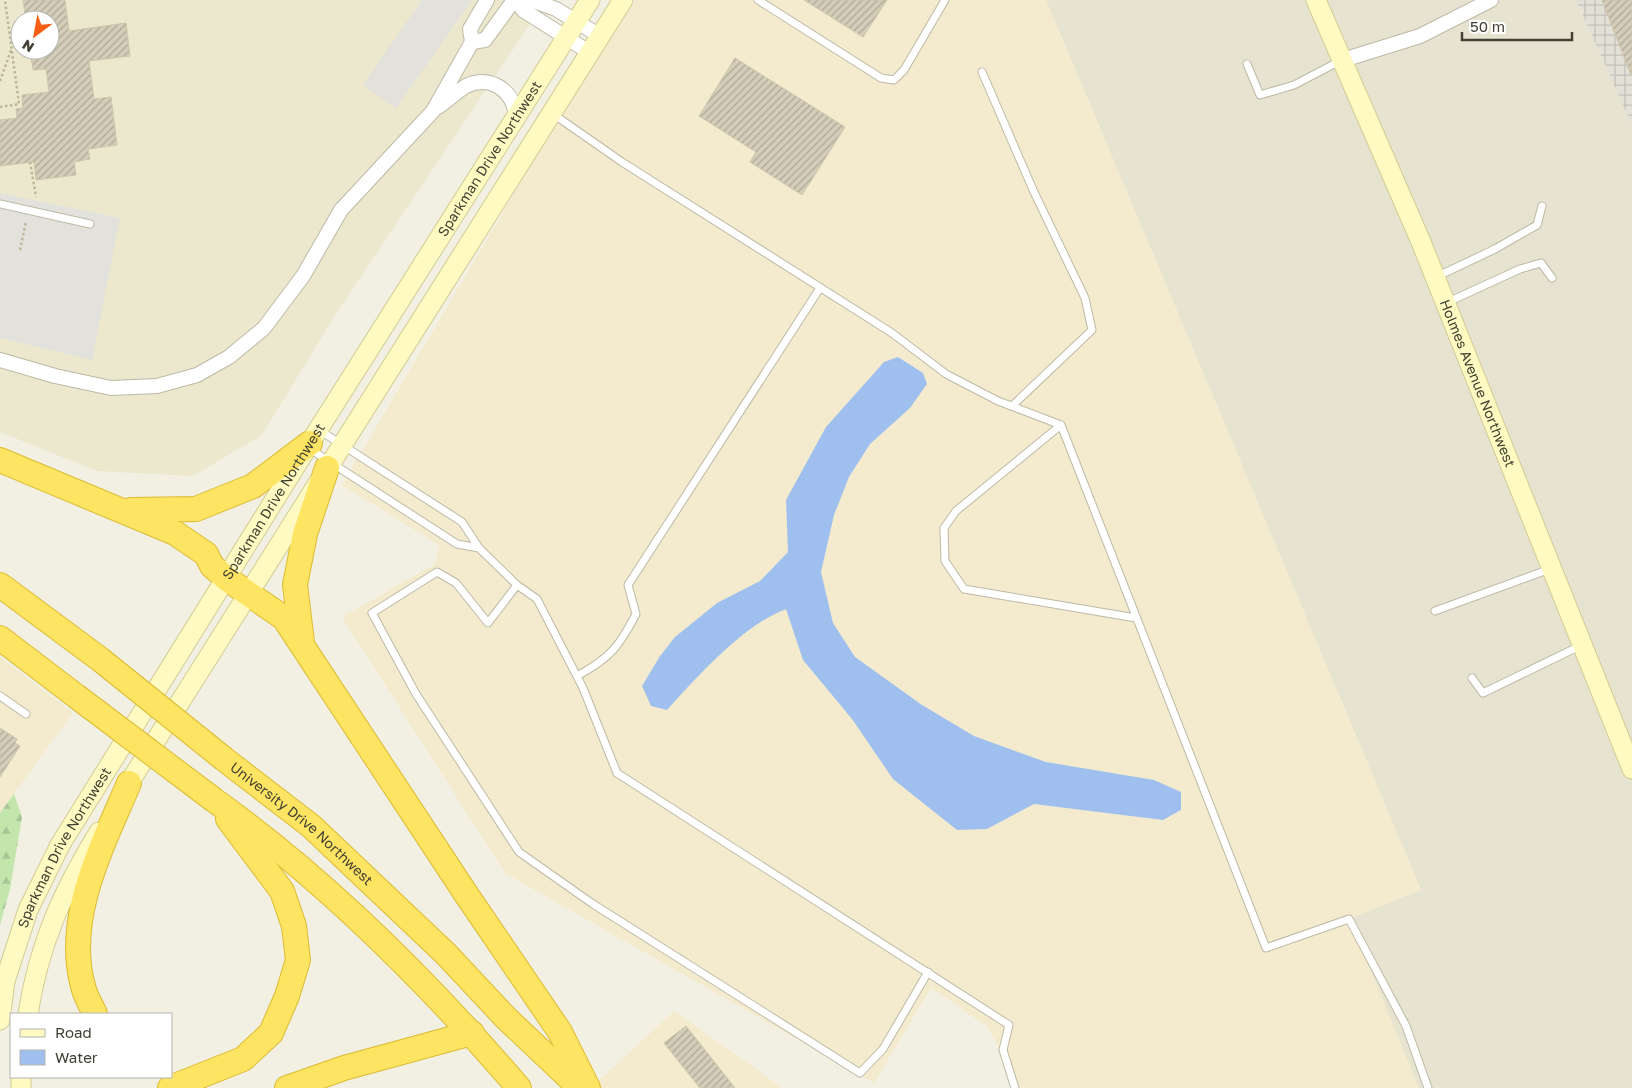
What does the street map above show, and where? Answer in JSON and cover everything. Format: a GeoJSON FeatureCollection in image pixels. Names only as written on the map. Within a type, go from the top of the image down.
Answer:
{"type":"FeatureCollection","features":[{"type":"Feature","properties":{"kind":"highway"},"geometry":{"type":"LineString","coordinates":[[119,510],[196,509],[252,486],[312,440]]}},
{"type":"Feature","properties":{"kind":"highway"},"geometry":{"type":"LineString","coordinates":[[0,460],[175,533],[206,554],[212,566],[226,579],[284,618],[560,1032],[588,1088]]}},
{"type":"Feature","properties":{"kind":"highway"},"geometry":{"type":"LineString","coordinates":[[302,646],[295,585],[305,534],[328,465]]}},
{"type":"Feature","properties":{"kind":"highway","name":"University Drive Northwest"},"geometry":{"type":"LineString","coordinates":[[0,585],[101,660],[311,826],[446,954],[506,1018],[580,1088]]}},
{"type":"Feature","properties":{"kind":"highway"},"geometry":{"type":"LineString","coordinates":[[0,638],[254,829],[339,902],[472,1033],[519,1088]]}},
{"type":"Feature","properties":{"kind":"highway"},"geometry":{"type":"LineString","coordinates":[[95,1013],[83,987],[78,953],[82,912],[95,864],[129,784]]}},
{"type":"Feature","properties":{"kind":"highway"},"geometry":{"type":"LineString","coordinates":[[170,1088],[243,1059],[271,1033],[287,996],[298,960],[294,926],[282,891],[214,800]]}},
{"type":"Feature","properties":{"kind":"highway"},"geometry":{"type":"LineString","coordinates":[[287,1088],[344,1068],[472,1033]]}},
{"type":"Feature","properties":{"kind":"highway"},"geometry":{"type":"LineString","coordinates":[[172,1068],[208,1072]]}},
{"type":"Feature","properties":{"kind":"main road","name":"Sparkman Drive Northwest"},"geometry":{"type":"LineString","coordinates":[[0,1020],[5,981],[28,910],[60,845],[312,440],[590,0]]}},
{"type":"Feature","properties":{"kind":"main road","name":"Sparkman Drive Northwest"},"geometry":{"type":"LineString","coordinates":[[28,1013],[44,942],[63,894],[129,784],[250,595],[328,465],[623,0]]}},
{"type":"Feature","properties":{"kind":"main road","name":"Holmes Avenue Northwest"},"geometry":{"type":"LineString","coordinates":[[1316,0],[1435,277],[1632,769]]}},
{"type":"Feature","properties":{"kind":"street"},"geometry":{"type":"LineString","coordinates":[[433,111],[472,42],[470,29],[486,2],[505,0]]}},
{"type":"Feature","properties":{"kind":"street"},"geometry":{"type":"LineString","coordinates":[[472,42],[485,40],[515,0],[523,10],[589,52]]}},
{"type":"Feature","properties":{"kind":"street"},"geometry":{"type":"LineString","coordinates":[[531,0],[554,4],[576,22],[600,36]]}},
{"type":"Feature","properties":{"kind":"street"},"geometry":{"type":"LineString","coordinates":[[1343,60],[1420,36],[1491,0]]}},
{"type":"Feature","properties":{"kind":"street"},"geometry":{"type":"LineString","coordinates":[[0,360],[55,376],[111,388],[157,386],[197,375],[229,357],[264,328],[304,276],[340,210],[433,111],[466,87],[477,82],[487,82],[505,90],[515,107],[516,117]]}},
{"type":"Feature","properties":{"kind":"lane"},"geometry":{"type":"LineString","coordinates":[[758,0],[881,78],[894,80],[904,70],[945,0]]}},
{"type":"Feature","properties":{"kind":"lane"},"geometry":{"type":"LineString","coordinates":[[1247,64],[1260,95],[1294,85],[1343,60]]}},
{"type":"Feature","properties":{"kind":"lane"},"geometry":{"type":"LineString","coordinates":[[982,72],[1034,192],[1085,298],[1092,330],[1012,406]]}},
{"type":"Feature","properties":{"kind":"lane"},"geometry":{"type":"LineString","coordinates":[[551,113],[622,162],[892,333],[946,374],[1012,406],[1061,425],[1266,948],[1349,919],[1406,1026],[1428,1088]]}},
{"type":"Feature","properties":{"kind":"lane"},"geometry":{"type":"LineString","coordinates":[[0,204],[90,224]]}},
{"type":"Feature","properties":{"kind":"lane"},"geometry":{"type":"LineString","coordinates":[[1435,277],[1496,249],[1537,225],[1542,206]]}},
{"type":"Feature","properties":{"kind":"lane"},"geometry":{"type":"LineString","coordinates":[[1445,303],[1520,269],[1541,263],[1552,278]]}},
{"type":"Feature","properties":{"kind":"lane"},"geometry":{"type":"LineString","coordinates":[[577,676],[603,662],[623,639],[636,614],[628,585],[820,288]]}},
{"type":"Feature","properties":{"kind":"lane"},"geometry":{"type":"LineString","coordinates":[[1061,425],[956,511],[944,528],[944,561],[964,589],[1136,618]]}},
{"type":"Feature","properties":{"kind":"lane"},"geometry":{"type":"LineString","coordinates":[[312,440],[341,445],[462,522],[479,548],[517,585],[537,599],[577,676],[617,773],[1009,1025],[1003,1050],[1015,1088]]}},
{"type":"Feature","properties":{"kind":"lane"},"geometry":{"type":"LineString","coordinates":[[312,440],[328,465],[457,544],[479,548]]}},
{"type":"Feature","properties":{"kind":"lane"},"geometry":{"type":"LineString","coordinates":[[1435,611],[1552,568]]}},
{"type":"Feature","properties":{"kind":"lane"},"geometry":{"type":"LineString","coordinates":[[517,585],[488,622],[456,583],[437,572],[372,613],[416,694],[519,852],[593,904],[860,1074],[882,1049],[928,972]]}},
{"type":"Feature","properties":{"kind":"lane"},"geometry":{"type":"LineString","coordinates":[[1472,678],[1484,693],[1583,645]]}},
{"type":"Feature","properties":{"kind":"lane"},"geometry":{"type":"LineString","coordinates":[[0,696],[26,714]]}},
{"type":"Feature","properties":{"kind":"path"},"geometry":{"type":"LineString","coordinates":[[5,0],[10,39]]}},
{"type":"Feature","properties":{"kind":"path"},"geometry":{"type":"LineString","coordinates":[[0,81],[10,52]]}},
{"type":"Feature","properties":{"kind":"path"},"geometry":{"type":"LineString","coordinates":[[0,107],[19,104],[13,60]]}},
{"type":"Feature","properties":{"kind":"path"},"geometry":{"type":"LineString","coordinates":[[30,162],[36,197]]}},
{"type":"Feature","properties":{"kind":"path"},"geometry":{"type":"LineString","coordinates":[[20,250],[26,222]]}},
{"type":"Feature","properties":{"kind":"shaded area"},"geometry":{"type":"Polygon","coordinates":[[[0,0],[546,0],[335,315],[262,435],[193,476],[97,471],[0,432],[0,0]]]}},
{"type":"Feature","properties":{"kind":"shaded area"},"geometry":{"type":"Polygon","coordinates":[[[422,0],[472,0],[396,108],[363,85],[422,0]]]}},
{"type":"Feature","properties":{"kind":"shaded area"},"geometry":{"type":"Polygon","coordinates":[[[636,0],[1046,0],[1421,890],[1349,919],[1419,1088],[1019,1088],[988,1027],[931,988],[874,1083],[505,873],[342,617],[435,564],[439,545],[342,485],[554,126],[636,0]]]}},
{"type":"Feature","properties":{"kind":"shaded area"},"geometry":{"type":"Polygon","coordinates":[[[1046,0],[1576,0],[1632,125],[1632,1088],[1419,1088],[1349,919],[1421,890],[1046,0]]]}},
{"type":"Feature","properties":{"kind":"shaded area"},"geometry":{"type":"Polygon","coordinates":[[[1576,0],[1632,0],[1632,125],[1576,0]]]}},
{"type":"Feature","properties":{"kind":"shaded area"},"geometry":{"type":"Polygon","coordinates":[[[0,193],[120,218],[92,360],[0,338],[0,193]]]}},
{"type":"Feature","properties":{"kind":"shaded area"},"geometry":{"type":"Polygon","coordinates":[[[0,657],[73,713],[0,813],[0,657]]]}},
{"type":"Feature","properties":{"kind":"shaded area"},"geometry":{"type":"Polygon","coordinates":[[[674,1011],[783,1088],[591,1088],[674,1011]]]}},
{"type":"Feature","properties":{"kind":"green space"},"geometry":{"type":"Polygon","coordinates":[[[14,794],[22,817],[10,889],[0,925],[0,813],[14,794]]]}},
{"type":"Feature","properties":{"kind":"water"},"geometry":{"type":"Polygon","coordinates":[[[898,357],[923,373],[927,384],[910,408],[870,444],[849,477],[834,515],[821,572],[833,623],[855,657],[922,705],[974,736],[1046,762],[1154,780],[1181,792],[1181,810],[1163,820],[1034,804],[987,829],[957,830],[893,779],[852,719],[803,660],[786,609],[753,627],[737,639],[667,710],[651,706],[642,686],[660,656],[675,637],[717,603],[760,581],[788,552],[786,500],[826,427],[884,362],[898,357]]]}},
{"type":"Feature","properties":{"kind":"building"},"geometry":{"type":"Polygon","coordinates":[[[23,0],[65,0],[69,31],[126,23],[130,56],[89,61],[94,99],[111,97],[117,145],[88,149],[90,159],[74,162],[76,175],[36,180],[34,162],[0,166],[0,120],[17,118],[16,109],[23,108],[22,95],[49,92],[46,69],[33,70],[32,60],[60,60],[60,10],[24,10],[23,0]]]}},
{"type":"Feature","properties":{"kind":"building"},"geometry":{"type":"Polygon","coordinates":[[[804,0],[887,0],[863,37],[804,0]]]}},
{"type":"Feature","properties":{"kind":"building"},"geometry":{"type":"Polygon","coordinates":[[[1602,0],[1632,0],[1632,75],[1631,75],[1602,0]]]}},
{"type":"Feature","properties":{"kind":"building"},"geometry":{"type":"Polygon","coordinates":[[[735,58],[845,127],[802,195],[750,162],[756,152],[699,116],[735,58]]]}},
{"type":"Feature","properties":{"kind":"building"},"geometry":{"type":"Polygon","coordinates":[[[0,728],[17,739],[15,743],[20,746],[0,777],[0,728]]]}},
{"type":"Feature","properties":{"kind":"building"},"geometry":{"type":"Polygon","coordinates":[[[686,1026],[735,1088],[700,1088],[664,1043],[686,1026]]]}}]}
